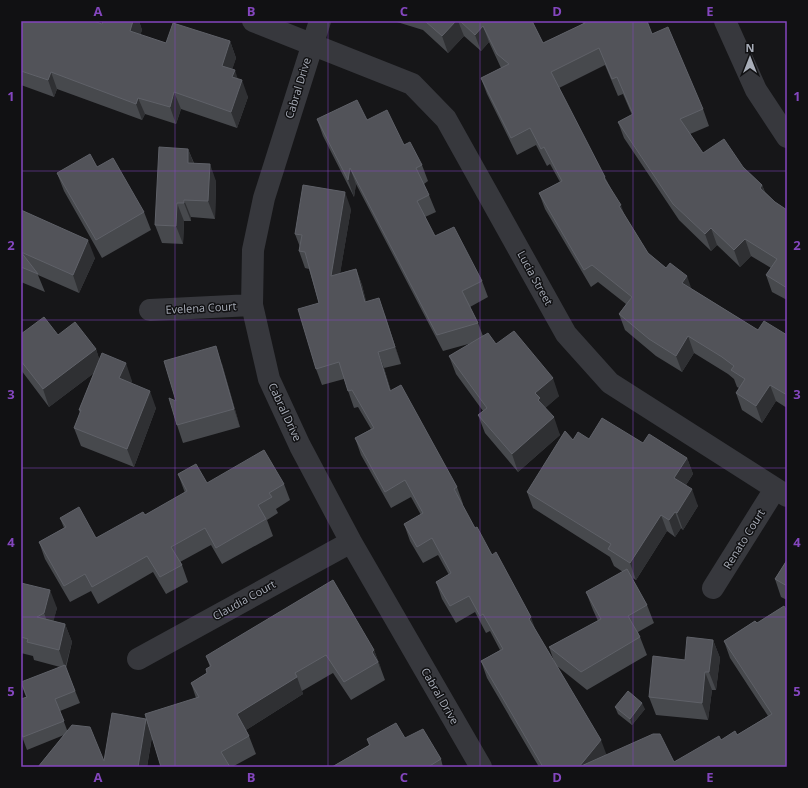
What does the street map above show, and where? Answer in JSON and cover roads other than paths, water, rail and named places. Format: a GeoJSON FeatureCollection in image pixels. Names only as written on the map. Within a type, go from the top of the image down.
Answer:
{"type":"FeatureCollection","features":[{"type":"Feature","properties":{"kind":"street","name":"Lucia Street"},"geometry":{"type":"LineString","coordinates":[[253,21],[412,84],[446,119],[566,334],[571,340],[610,383],[781,492]]}},
{"type":"Feature","properties":{"kind":"street","name":"Cabral Drive"},"geometry":{"type":"LineString","coordinates":[[320,21],[311,44],[264,198],[253,250],[252,305],[269,378],[300,446],[350,542],[481,767]]}},
{"type":"Feature","properties":{"kind":"street"},"geometry":{"type":"LineString","coordinates":[[725,21],[756,90],[787,137]]}},
{"type":"Feature","properties":{"kind":"street","name":"Evelena Court"},"geometry":{"type":"LineString","coordinates":[[150,310],[252,305]]}},
{"type":"Feature","properties":{"kind":"street","name":"Renato Court"},"geometry":{"type":"LineString","coordinates":[[714,588],[781,492]]}},
{"type":"Feature","properties":{"kind":"street","name":"Claudia Court"},"geometry":{"type":"LineString","coordinates":[[138,659],[350,542]]}}]}
